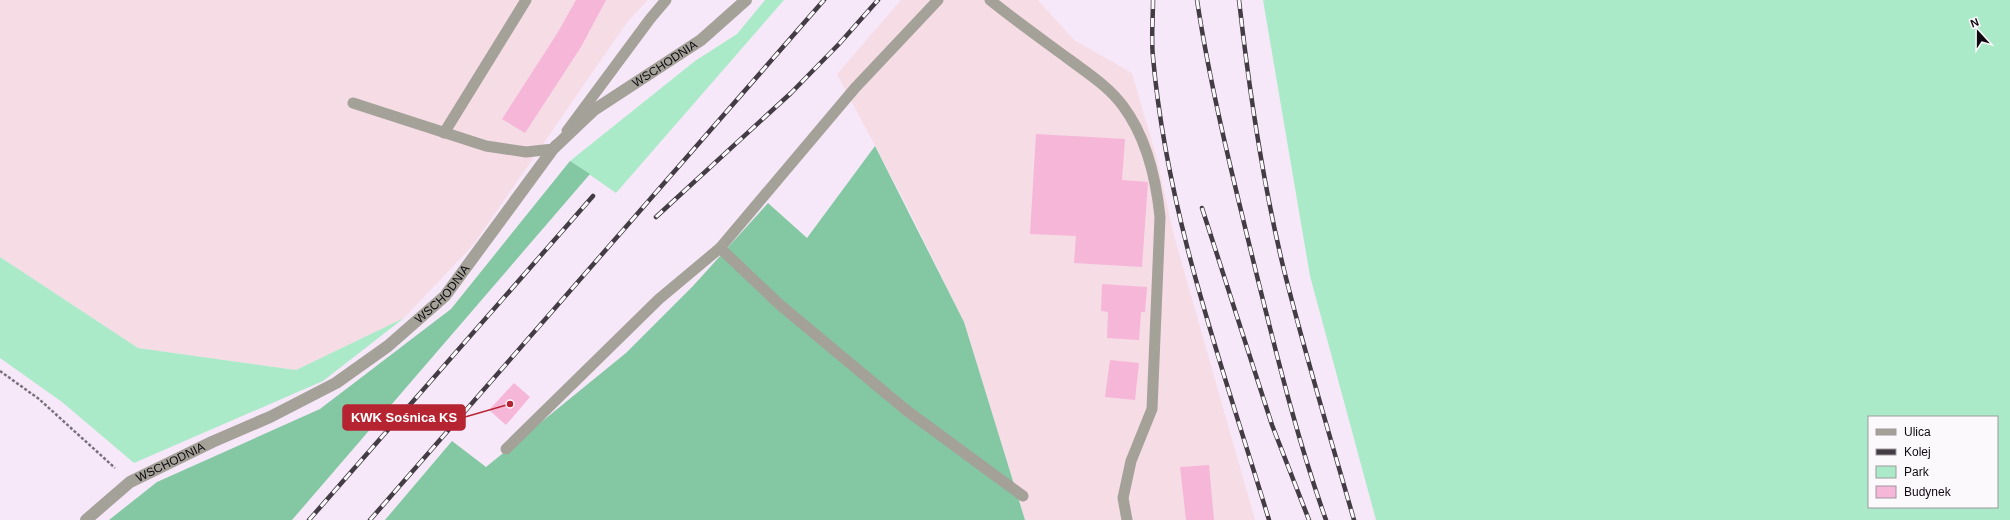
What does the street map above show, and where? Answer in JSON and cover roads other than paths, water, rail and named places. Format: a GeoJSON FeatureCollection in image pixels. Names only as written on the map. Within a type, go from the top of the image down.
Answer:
{"type":"FeatureCollection","features":[{"type":"Feature","properties":{"kind":"street","name":"WSCHODNIA"},"geometry":{"type":"LineString","coordinates":[[86,520],[130,482],[212,442],[270,417],[336,383],[388,346],[445,296],[553,149],[594,110],[702,40],[746,0]]}},
{"type":"Feature","properties":{"kind":"lane"},"geometry":{"type":"LineString","coordinates":[[444,133],[526,0]]}},
{"type":"Feature","properties":{"kind":"lane"},"geometry":{"type":"LineString","coordinates":[[353,103],[486,146],[526,152],[553,149],[650,19],[666,0]]}},
{"type":"Feature","properties":{"kind":"lane"},"geometry":{"type":"LineString","coordinates":[[506,449],[659,299],[720,248],[855,88],[938,0]]}},
{"type":"Feature","properties":{"kind":"lane"},"geometry":{"type":"LineString","coordinates":[[990,0],[1104,85],[1123,106],[1135,126],[1150,158],[1157,187],[1160,217],[1152,409],[1131,461],[1123,498],[1127,520]]}},
{"type":"Feature","properties":{"kind":"lane"},"geometry":{"type":"LineString","coordinates":[[720,248],[779,304],[906,410],[1023,496]]}},
{"type":"Feature","properties":{"kind":"railway"},"geometry":{"type":"LineString","coordinates":[[370,520],[824,0]]}},
{"type":"Feature","properties":{"kind":"railway"},"geometry":{"type":"LineString","coordinates":[[656,217],[791,93],[839,44],[878,0]]}},
{"type":"Feature","properties":{"kind":"railway"},"geometry":{"type":"LineString","coordinates":[[1153,0],[1153,57],[1160,116],[1171,175],[1199,291],[1269,520]]}},
{"type":"Feature","properties":{"kind":"railway"},"geometry":{"type":"LineString","coordinates":[[1197,0],[1216,103],[1256,272],[1297,428],[1326,520]]}},
{"type":"Feature","properties":{"kind":"railway"},"geometry":{"type":"LineString","coordinates":[[1239,0],[1257,134],[1275,233],[1317,393],[1354,520]]}},
{"type":"Feature","properties":{"kind":"railway"},"geometry":{"type":"LineString","coordinates":[[309,520],[593,196]]}},
{"type":"Feature","properties":{"kind":"railway"},"geometry":{"type":"LineString","coordinates":[[1202,208],[1272,425],[1309,520]]}},
{"type":"Feature","properties":{"kind":"place","name":"KWK Sośnica KS"},"geometry":{"type":"Point","coordinates":[510,404]}}]}
